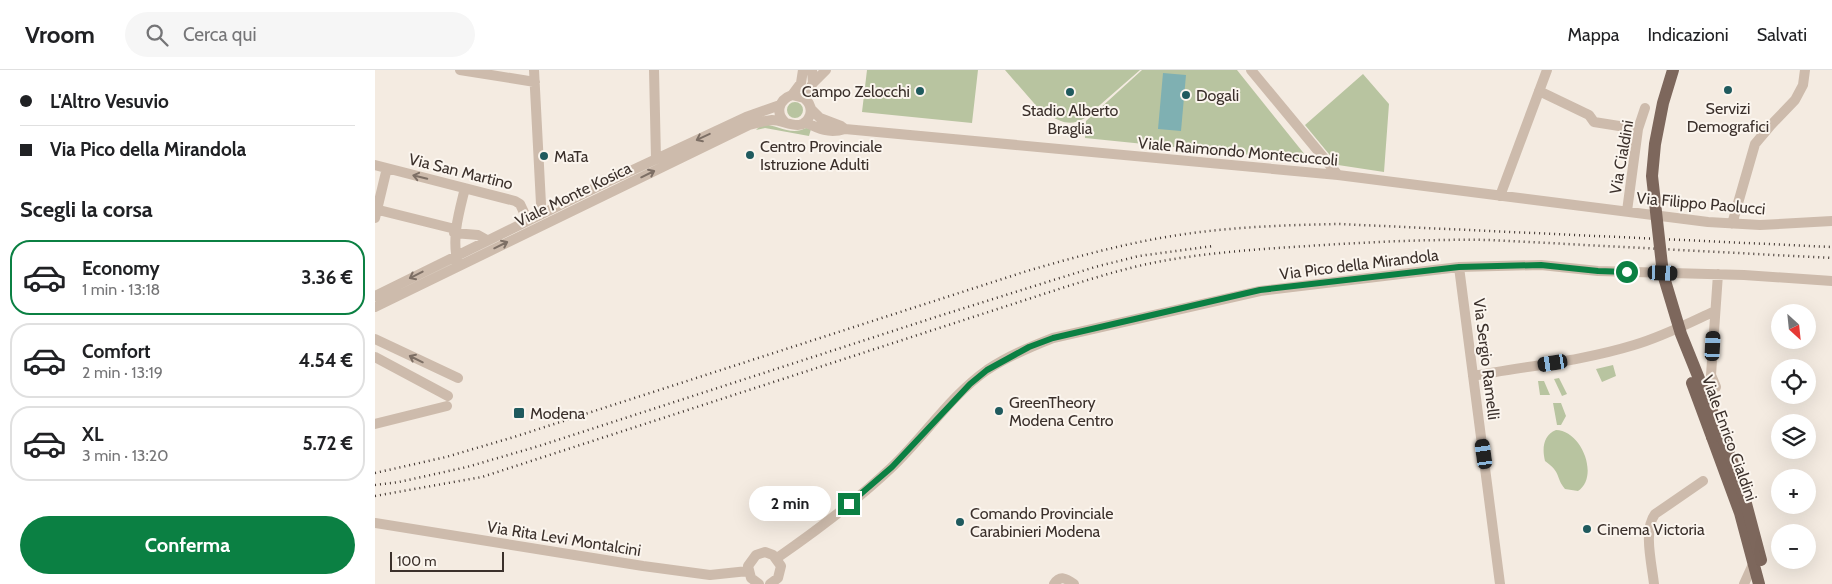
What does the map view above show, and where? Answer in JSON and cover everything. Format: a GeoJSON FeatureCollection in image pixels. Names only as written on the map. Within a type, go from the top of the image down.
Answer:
{"type":"FeatureCollection","features":[{"type":"Feature","properties":{"kind":"main road","name":"Viale Enrico Cialdini"},"geometry":{"type":"LineString","coordinates":[[1665,70],[1656,102],[1644,175],[1655,274],[1673,336],[1767,584]]}},
{"type":"Feature","properties":{"kind":"main road","name":"Viale Enrico Cialdini"},"geometry":{"type":"LineString","coordinates":[[1673,70],[1663,103],[1655,144],[1652,176],[1663,274],[1681,334],[1731,458],[1744,496],[1758,561],[1759,584]]}},
{"type":"Feature","properties":{"kind":"street"},"geometry":{"type":"LineString","coordinates":[[460,70],[535,82]]}},
{"type":"Feature","properties":{"kind":"street"},"geometry":{"type":"LineString","coordinates":[[534,70],[541,204]]}},
{"type":"Feature","properties":{"kind":"street"},"geometry":{"type":"LineString","coordinates":[[654,70],[656,159]]}},
{"type":"Feature","properties":{"kind":"street","name":"Viale Monte Kosica"},"geometry":{"type":"LineString","coordinates":[[375,307],[457,261],[487,240],[746,117],[780,105],[801,84],[803,70]]}},
{"type":"Feature","properties":{"kind":"street"},"geometry":{"type":"LineString","coordinates":[[812,70],[813,83]]}},
{"type":"Feature","properties":{"kind":"street"},"geometry":{"type":"LineString","coordinates":[[804,98],[813,83],[825,70]]}},
{"type":"Feature","properties":{"kind":"street"},"geometry":{"type":"LineString","coordinates":[[1251,70],[1338,175]]}},
{"type":"Feature","properties":{"kind":"street"},"geometry":{"type":"LineString","coordinates":[[1501,196],[1547,70]]}},
{"type":"Feature","properties":{"kind":"street"},"geometry":{"type":"LineString","coordinates":[[1732,224],[1755,144],[1795,100],[1803,85],[1805,70]]}},
{"type":"Feature","properties":{"kind":"street"},"geometry":{"type":"LineString","coordinates":[[1539,91],[1589,114],[1594,122],[1638,129]]}},
{"type":"Feature","properties":{"kind":"street"},"geometry":{"type":"LineString","coordinates":[[791,95],[808,101],[811,110],[805,122]]}},
{"type":"Feature","properties":{"kind":"street"},"geometry":{"type":"LineString","coordinates":[[780,105],[780,116],[787,124]]}},
{"type":"Feature","properties":{"kind":"street","name":"Via Cialdini"},"geometry":{"type":"LineString","coordinates":[[1627,211],[1638,129],[1645,108]]}},
{"type":"Feature","properties":{"kind":"street","name":"Viale Raimondo Montecuccoli"},"geometry":{"type":"LineString","coordinates":[[811,110],[820,118],[845,129]]}},
{"type":"Feature","properties":{"kind":"street","name":"Viale Monte Kosica"},"geometry":{"type":"LineString","coordinates":[[375,295],[457,261],[749,125],[775,120],[796,126],[805,122]]}},
{"type":"Feature","properties":{"kind":"street","name":"Viale Raimondo Montecuccoli"},"geometry":{"type":"LineString","coordinates":[[805,122],[831,132],[845,129],[1338,175],[1627,211]]}},
{"type":"Feature","properties":{"kind":"street","name":"Via San Martino"},"geometry":{"type":"LineString","coordinates":[[375,165],[518,202],[528,221]]}},
{"type":"Feature","properties":{"kind":"street"},"geometry":{"type":"LineString","coordinates":[[387,168],[376,212],[478,235],[487,240]]}},
{"type":"Feature","properties":{"kind":"street"},"geometry":{"type":"LineString","coordinates":[[457,261],[455,231],[465,188]]}},
{"type":"Feature","properties":{"kind":"street","name":"Via Filippo Paolucci"},"geometry":{"type":"LineString","coordinates":[[1627,211],[1732,224],[1786,224],[1832,221]]}},
{"type":"Feature","properties":{"kind":"street","name":"Via Pico della Mirandola"},"geometry":{"type":"LineString","coordinates":[[777,558],[870,488],[909,450],[970,384],[987,370],[1029,347],[1053,338],[1260,290],[1459,267],[1541,265],[1598,271],[1718,274],[1832,281]]}},
{"type":"Feature","properties":{"kind":"street","name":"Via Sergio Ramelli"},"geometry":{"type":"LineString","coordinates":[[1459,267],[1500,579],[1504,584]]}},
{"type":"Feature","properties":{"kind":"street"},"geometry":{"type":"LineString","coordinates":[[1716,387],[1711,375],[1718,274]]}},
{"type":"Feature","properties":{"kind":"street"},"geometry":{"type":"LineString","coordinates":[[1473,376],[1571,360],[1634,346],[1715,310]]}},
{"type":"Feature","properties":{"kind":"street"},"geometry":{"type":"LineString","coordinates":[[375,339],[458,378]]}},
{"type":"Feature","properties":{"kind":"street"},"geometry":{"type":"LineString","coordinates":[[375,357],[448,401],[375,424]]}},
{"type":"Feature","properties":{"kind":"street"},"geometry":{"type":"LineString","coordinates":[[1654,584],[1649,530],[1651,519],[1655,514],[1703,481]]}},
{"type":"Feature","properties":{"kind":"street","name":"Via Rita Levi Montalcini"},"geometry":{"type":"LineString","coordinates":[[375,523],[710,575],[748,571]]}},
{"type":"Feature","properties":{"kind":"street"},"geometry":{"type":"LineString","coordinates":[[759,584],[751,578],[748,571],[750,562],[756,555],[769,553],[777,558],[781,566],[780,575],[770,584]]}},
{"type":"Feature","properties":{"kind":"street"},"geometry":{"type":"LineString","coordinates":[[1745,584],[1758,561]]}},
{"type":"Feature","properties":{"kind":"street"},"geometry":{"type":"LineString","coordinates":[[1054,584],[1063,578],[1074,584]]}},
{"type":"Feature","properties":{"kind":"green space","name":"Campo Zelocchi"},"geometry":{"type":"Polygon","coordinates":[[[867,70],[978,70],[972,123],[862,112],[867,70]]]}},
{"type":"Feature","properties":{"kind":"green space","name":"Stadio Alberto Braglia"},"geometry":{"type":"Polygon","coordinates":[[[1005,70],[1140,70],[1085,118],[1071,123],[1062,122],[1050,115],[1046,117],[1005,70]]]}},
{"type":"Feature","properties":{"kind":"green space","name":"Dogali"},"geometry":{"type":"Polygon","coordinates":[[[1142,70],[1237,70],[1310,161],[1085,138],[1086,121],[1142,70]]]}},
{"type":"Feature","properties":{"kind":"green space"},"geometry":{"type":"Polygon","coordinates":[[[1363,74],[1389,104],[1384,172],[1338,165],[1305,125],[1363,74]]]}},
{"type":"Feature","properties":{"kind":"green space"},"geometry":{"type":"Polygon","coordinates":[[[792,102],[798,102],[803,107],[801,116],[792,118],[787,113],[787,107],[792,102]]]}},
{"type":"Feature","properties":{"kind":"green space"},"geometry":{"type":"Polygon","coordinates":[[[762,124],[790,131],[811,129],[809,136],[765,128],[756,130],[762,124]]]}},
{"type":"Feature","properties":{"kind":"green space"},"geometry":{"type":"Polygon","coordinates":[[[1613,365],[1616,376],[1602,382],[1596,369],[1613,365]]]}},
{"type":"Feature","properties":{"kind":"green space"},"geometry":{"type":"Polygon","coordinates":[[[1559,378],[1567,394],[1562,396],[1554,379],[1559,378]]]}},
{"type":"Feature","properties":{"kind":"green space"},"geometry":{"type":"Polygon","coordinates":[[[1538,381],[1544,381],[1550,395],[1540,395],[1538,381]]]}},
{"type":"Feature","properties":{"kind":"green space"},"geometry":{"type":"Polygon","coordinates":[[[1553,403],[1561,403],[1566,416],[1561,425],[1557,425],[1553,403]]]}},
{"type":"Feature","properties":{"kind":"green space"},"geometry":{"type":"Polygon","coordinates":[[[1556,430],[1565,432],[1573,437],[1585,455],[1587,475],[1584,484],[1578,491],[1565,489],[1554,469],[1545,461],[1546,439],[1548,435],[1556,430]]]}},
{"type":"Feature","properties":{"kind":"water"},"geometry":{"type":"Polygon","coordinates":[[[1163,73],[1186,75],[1181,131],[1158,129],[1163,73]]]}},
{"type":"Feature","properties":{"kind":"railway"},"geometry":{"type":"LineString","coordinates":[[375,473],[446,457],[514,437],[1027,271],[1099,251],[1172,236],[1214,230],[1340,224],[1832,247]]}},
{"type":"Feature","properties":{"kind":"railway"},"geometry":{"type":"LineString","coordinates":[[375,496],[482,477],[1062,288],[1155,262],[1221,253],[1290,247],[1399,241],[1468,240],[1832,258]]}},
{"type":"Feature","properties":{"kind":"railway"},"geometry":{"type":"LineString","coordinates":[[375,485],[399,482],[467,467],[539,446],[1095,267],[1139,256],[1213,246]]}},
{"type":"Feature","properties":{"kind":"place","name":"Servizi Demografici"},"geometry":{"type":"Point","coordinates":[1728,90]}},
{"type":"Feature","properties":{"kind":"place","name":"Campo Zelocchi"},"geometry":{"type":"Point","coordinates":[920,91]}},
{"type":"Feature","properties":{"kind":"place","name":"Stadio Alberto Braglia"},"geometry":{"type":"Point","coordinates":[1070,92]}},
{"type":"Feature","properties":{"kind":"place","name":"Dogali"},"geometry":{"type":"Point","coordinates":[1186,95]}},
{"type":"Feature","properties":{"kind":"place","name":"Centro Provinciale Istruzione Adulti"},"geometry":{"type":"Point","coordinates":[750,155]}},
{"type":"Feature","properties":{"kind":"place","name":"MaTa"},"geometry":{"type":"Point","coordinates":[544,156]}},
{"type":"Feature","properties":{"kind":"place","name":"GreenTheory Modena Centro"},"geometry":{"type":"Point","coordinates":[999,411]}},
{"type":"Feature","properties":{"kind":"place","name":"Modena"},"geometry":{"type":"Point","coordinates":[519,413]}},
{"type":"Feature","properties":{"kind":"place","name":"Comando Provinciale Carabinieri Modena"},"geometry":{"type":"Point","coordinates":[960,522]}},
{"type":"Feature","properties":{"kind":"place","name":"Cinema Victoria"},"geometry":{"type":"Point","coordinates":[1587,529]}},
{"type":"Feature","properties":{"kind":"route"},"geometry":{"type":"LineString","coordinates":[[849,504],[870,488],[892,467],[970,384],[987,370],[1029,347],[1053,338],[1260,290],[1459,267],[1541,265],[1627,272]]}}]}
